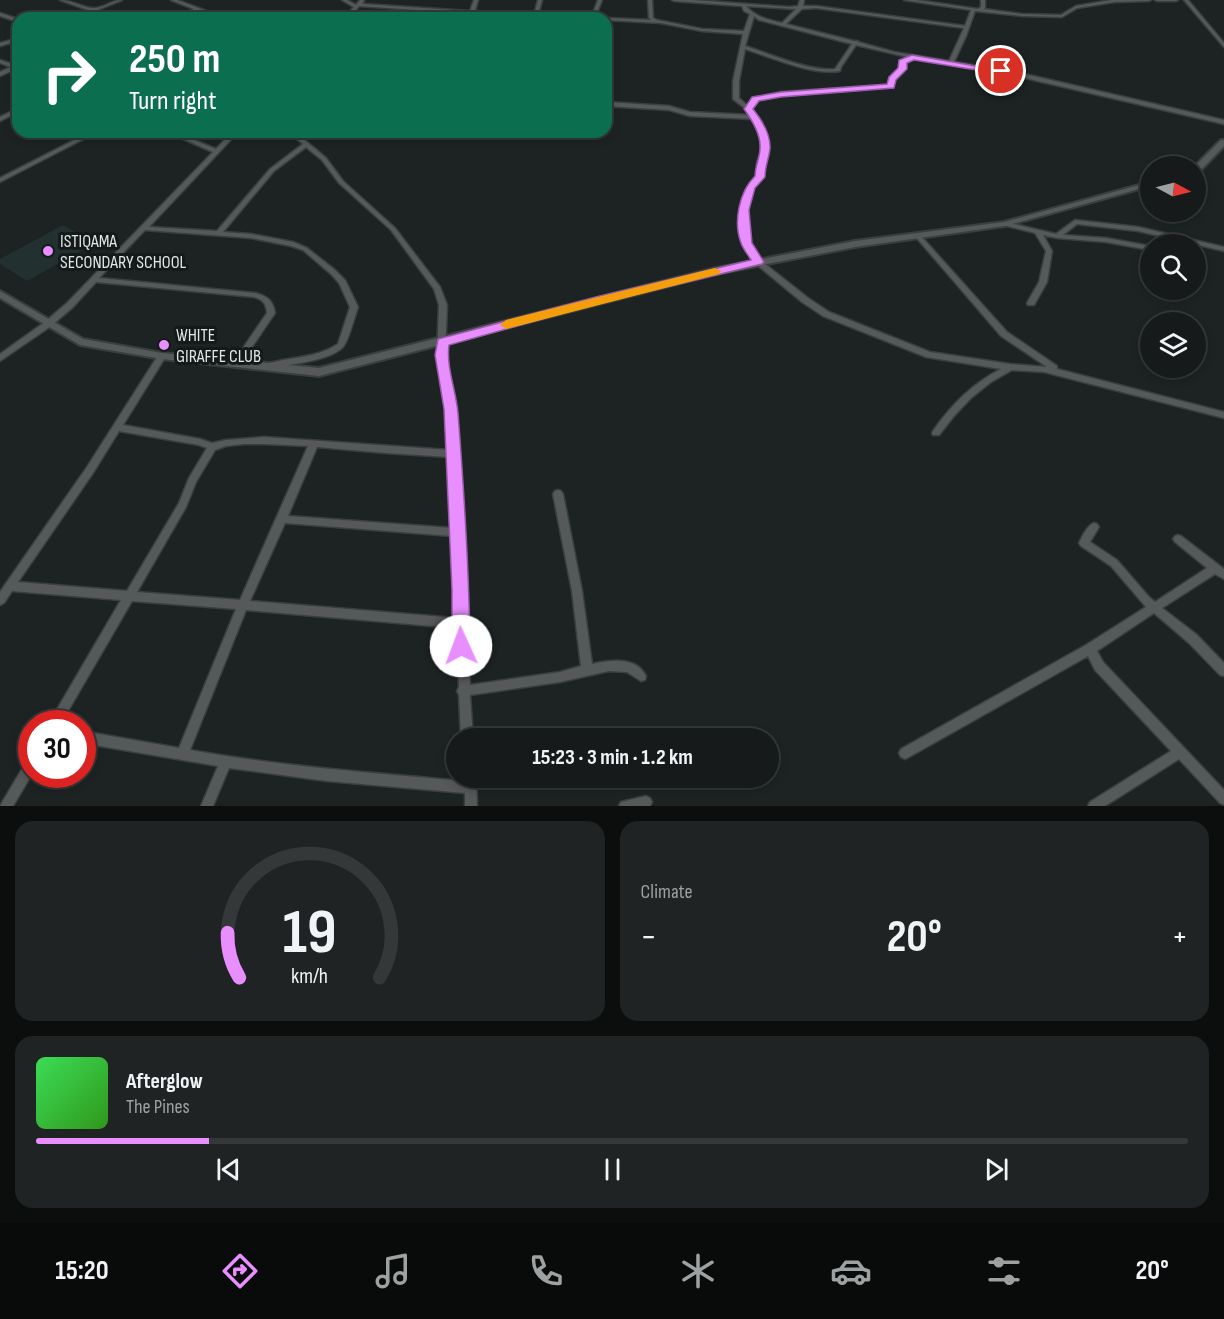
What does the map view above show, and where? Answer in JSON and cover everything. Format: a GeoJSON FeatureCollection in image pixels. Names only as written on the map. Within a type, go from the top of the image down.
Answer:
{"type":"FeatureCollection","features":[{"type":"Feature","properties":{"kind":"street"},"geometry":{"type":"LineString","coordinates":[[62,0],[99,12]]}},
{"type":"Feature","properties":{"kind":"street"},"geometry":{"type":"LineString","coordinates":[[88,12],[120,0]]}},
{"type":"Feature","properties":{"kind":"street"},"geometry":{"type":"LineString","coordinates":[[173,0],[208,12]]}},
{"type":"Feature","properties":{"kind":"street"},"geometry":{"type":"LineString","coordinates":[[344,0],[360,4],[472,12],[476,0]]}},
{"type":"Feature","properties":{"kind":"street"},"geometry":{"type":"LineString","coordinates":[[419,8],[427,0]]}},
{"type":"Feature","properties":{"kind":"street"},"geometry":{"type":"LineString","coordinates":[[650,0],[651,18],[656,22]]}},
{"type":"Feature","properties":{"kind":"street"},"geometry":{"type":"LineString","coordinates":[[674,0],[712,1],[744,6],[816,7],[966,27]]}},
{"type":"Feature","properties":{"kind":"street"},"geometry":{"type":"LineString","coordinates":[[760,6],[764,4],[764,0]]}},
{"type":"Feature","properties":{"kind":"street"},"geometry":{"type":"LineString","coordinates":[[783,25],[800,8],[802,0]]}},
{"type":"Feature","properties":{"kind":"street"},"geometry":{"type":"LineString","coordinates":[[906,0],[1022,15],[1062,16],[1076,7],[1114,1],[1149,0]]}},
{"type":"Feature","properties":{"kind":"street"},"geometry":{"type":"LineString","coordinates":[[951,63],[966,27],[976,10],[982,8],[982,0]]}},
{"type":"Feature","properties":{"kind":"street"},"geometry":{"type":"LineString","coordinates":[[1075,0],[1076,7]]}},
{"type":"Feature","properties":{"kind":"street"},"geometry":{"type":"LineString","coordinates":[[1157,0],[1176,0]]}},
{"type":"Feature","properties":{"kind":"street"},"geometry":{"type":"LineString","coordinates":[[1186,0],[1224,46]]}},
{"type":"Feature","properties":{"kind":"street"},"geometry":{"type":"LineString","coordinates":[[744,6],[752,14],[783,25],[912,57],[1016,74],[1224,122]]}},
{"type":"Feature","properties":{"kind":"street"},"geometry":{"type":"LineString","coordinates":[[192,12],[200,9]]}},
{"type":"Feature","properties":{"kind":"street"},"geometry":{"type":"LineString","coordinates":[[436,12],[439,9]]}},
{"type":"Feature","properties":{"kind":"street"},"geometry":{"type":"LineString","coordinates":[[752,14],[736,81],[736,99],[749,109],[759,122],[765,148],[760,164],[760,177],[750,187],[743,210],[746,243],[758,262],[826,314],[929,355],[1060,372],[1224,415]]}},
{"type":"Feature","properties":{"kind":"street"},"geometry":{"type":"LineString","coordinates":[[612,20],[656,22],[712,31],[746,33]]}},
{"type":"Feature","properties":{"kind":"street"},"geometry":{"type":"LineString","coordinates":[[743,47],[768,53],[804,67],[834,72],[838,70],[856,42]]}},
{"type":"Feature","properties":{"kind":"street"},"geometry":{"type":"LineString","coordinates":[[749,109],[756,99],[781,94],[891,86],[892,79],[902,69],[902,62],[912,57]]}},
{"type":"Feature","properties":{"kind":"street"},"geometry":{"type":"LineString","coordinates":[[612,104],[660,107],[690,114],[755,117]]}},
{"type":"Feature","properties":{"kind":"street"},"geometry":{"type":"LineString","coordinates":[[1,179],[82,138]]}},
{"type":"Feature","properties":{"kind":"street"},"geometry":{"type":"LineString","coordinates":[[185,138],[216,151]]}},
{"type":"Feature","properties":{"kind":"street"},"geometry":{"type":"LineString","coordinates":[[0,358],[48,324],[228,138]]}},
{"type":"Feature","properties":{"kind":"street"},"geometry":{"type":"LineString","coordinates":[[299,138],[324,159],[341,182],[393,229],[437,289],[443,305],[441,355],[451,409],[466,728]]}},
{"type":"Feature","properties":{"kind":"street"},"geometry":{"type":"LineString","coordinates":[[1206,160],[1224,142]]}},
{"type":"Feature","properties":{"kind":"street"},"geometry":{"type":"LineString","coordinates":[[218,234],[272,170],[306,144]]}},
{"type":"Feature","properties":{"kind":"street"},"geometry":{"type":"LineString","coordinates":[[0,294],[80,342],[162,356],[319,372],[443,342],[596,300],[758,262],[1005,224],[1140,187]]}},
{"type":"Feature","properties":{"kind":"street"},"geometry":{"type":"LineString","coordinates":[[1058,236],[1077,222],[1138,229],[1157,234]]}},
{"type":"Feature","properties":{"kind":"street"},"geometry":{"type":"LineString","coordinates":[[1005,224],[1058,236],[1106,240],[1140,246]]}},
{"type":"Feature","properties":{"kind":"street"},"geometry":{"type":"LineString","coordinates":[[142,228],[271,239],[293,244],[304,249],[342,282],[354,307],[339,348],[323,356],[284,360],[265,367]]}},
{"type":"Feature","properties":{"kind":"street"},"geometry":{"type":"LineString","coordinates":[[1031,303],[1042,282],[1049,251],[1038,232]]}},
{"type":"Feature","properties":{"kind":"street"},"geometry":{"type":"LineString","coordinates":[[918,236],[1004,334],[1060,372]]}},
{"type":"Feature","properties":{"kind":"street"},"geometry":{"type":"LineString","coordinates":[[1206,245],[1224,249]]}},
{"type":"Feature","properties":{"kind":"street"},"geometry":{"type":"LineString","coordinates":[[93,280],[255,295],[266,298],[270,304],[271,313],[236,364]]}},
{"type":"Feature","properties":{"kind":"street"},"geometry":{"type":"LineString","coordinates":[[0,600],[55,523],[162,356]]}},
{"type":"Feature","properties":{"kind":"street"},"geometry":{"type":"LineString","coordinates":[[936,433],[945,420],[977,388],[1010,367]]}},
{"type":"Feature","properties":{"kind":"street"},"geometry":{"type":"LineString","coordinates":[[116,427],[200,442],[212,447],[254,442],[315,443],[366,449],[453,454]]}},
{"type":"Feature","properties":{"kind":"street"},"geometry":{"type":"LineString","coordinates":[[182,754],[243,606],[315,443]]}},
{"type":"Feature","properties":{"kind":"street"},"geometry":{"type":"LineString","coordinates":[[63,710],[183,504],[192,481],[212,447]]}},
{"type":"Feature","properties":{"kind":"street"},"geometry":{"type":"LineString","coordinates":[[558,494],[577,591],[587,670]]}},
{"type":"Feature","properties":{"kind":"street"},"geometry":{"type":"LineString","coordinates":[[282,519],[456,531]]}},
{"type":"Feature","properties":{"kind":"street"},"geometry":{"type":"LineString","coordinates":[[1094,526],[1084,543],[1114,562],[1154,609],[1178,626],[1224,670]]}},
{"type":"Feature","properties":{"kind":"street"},"geometry":{"type":"LineString","coordinates":[[1178,538],[1224,574]]}},
{"type":"Feature","properties":{"kind":"street"},"geometry":{"type":"LineString","coordinates":[[905,753],[1090,649],[1215,568]]}},
{"type":"Feature","properties":{"kind":"street"},"geometry":{"type":"LineString","coordinates":[[9,586],[460,623]]}},
{"type":"Feature","properties":{"kind":"street"},"geometry":{"type":"LineString","coordinates":[[1090,649],[1100,666],[1224,799]]}},
{"type":"Feature","properties":{"kind":"street"},"geometry":{"type":"LineString","coordinates":[[464,692],[560,677],[620,664],[633,667],[641,676]]}},
{"type":"Feature","properties":{"kind":"street"},"geometry":{"type":"LineString","coordinates":[[96,739],[226,762],[327,775],[446,781]]}},
{"type":"Feature","properties":{"kind":"street"},"geometry":{"type":"LineString","coordinates":[[1094,806],[1179,752]]}},
{"type":"Feature","properties":{"kind":"street"},"geometry":{"type":"LineString","coordinates":[[207,806],[226,762]]}},
{"type":"Feature","properties":{"kind":"street"},"geometry":{"type":"LineString","coordinates":[[6,806],[18,786]]}},
{"type":"Feature","properties":{"kind":"street"},"geometry":{"type":"LineString","coordinates":[[470,788],[471,806]]}},
{"type":"Feature","properties":{"kind":"street"},"geometry":{"type":"LineString","coordinates":[[625,806],[646,802]]}},
{"type":"Feature","properties":{"kind":"shaded area","name":"ISTIQAMA SECONDARY SCHOOL"},"geometry":{"type":"Polygon","coordinates":[[[63,225],[95,243],[27,281],[0,264],[0,259],[63,225]]]}},
{"type":"Feature","properties":{"kind":"slow traffic"},"geometry":{"type":"LineString","coordinates":[[506,325],[715,271]]}},
{"type":"Feature","properties":{"kind":"place","name":"ISTIQAMA SECONDARY SCHOOL"},"geometry":{"type":"Point","coordinates":[48,251]}},
{"type":"Feature","properties":{"kind":"place","name":"WHITE GIRAFFE CLUB"},"geometry":{"type":"Point","coordinates":[164,345]}},
{"type":"Feature","properties":{"kind":"route"},"geometry":{"type":"LineString","coordinates":[[461,646],[461,590],[451,409],[441,355],[443,342],[596,300],[758,262],[746,243],[743,210],[750,187],[760,177],[760,164],[765,148],[759,122],[749,109],[758,98],[775,97],[781,94],[850,91],[891,86],[892,79],[902,69],[902,62],[912,57],[1001,71]]}}]}
